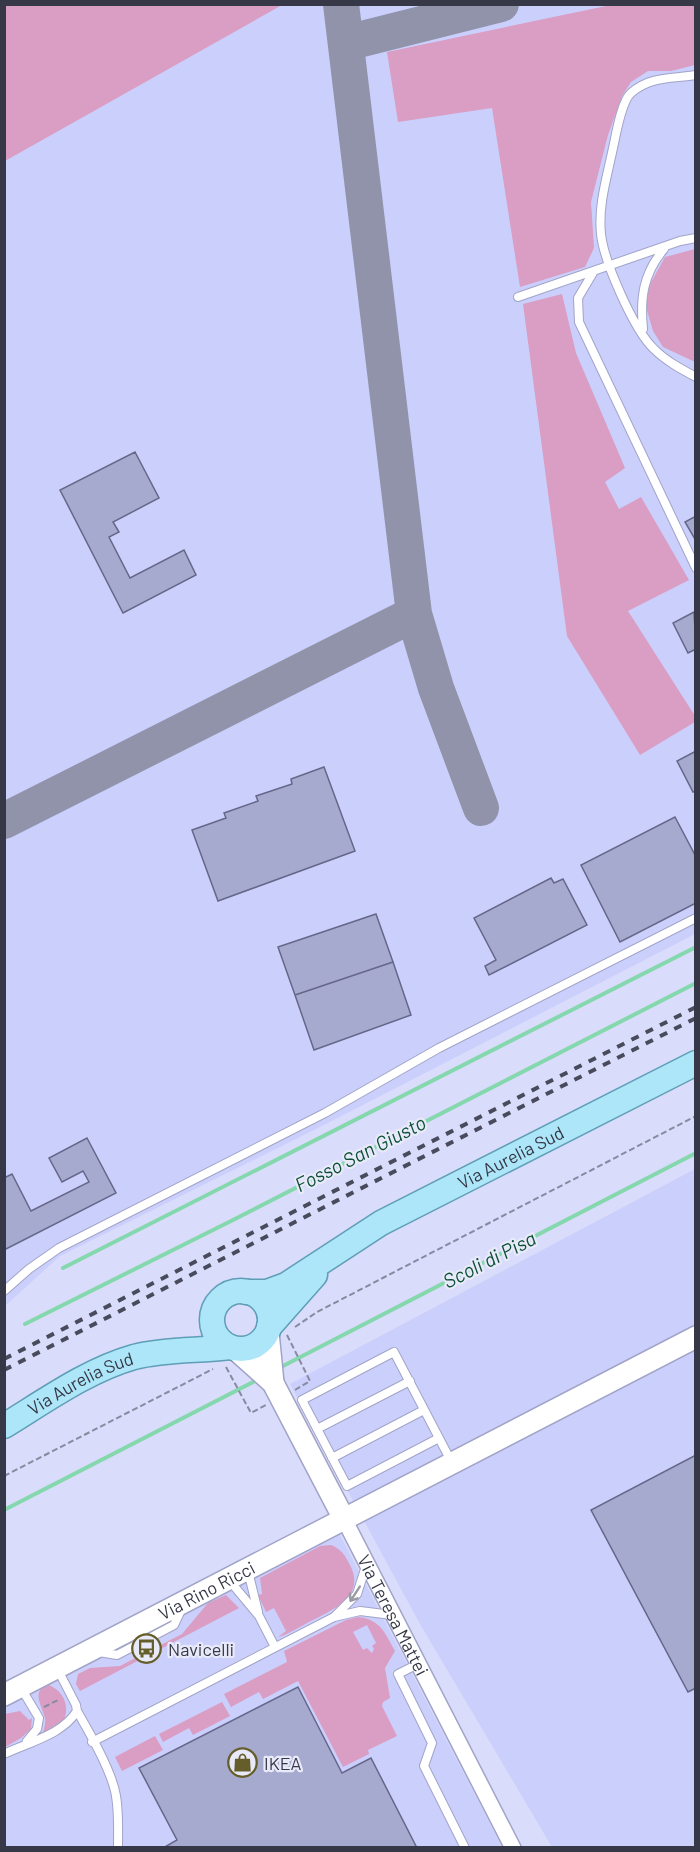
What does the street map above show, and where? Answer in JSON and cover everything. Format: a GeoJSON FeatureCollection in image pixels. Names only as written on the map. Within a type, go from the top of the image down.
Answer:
{"type":"FeatureCollection","features":[{"type":"Feature","properties":{"kind":"main road","name":"Via Aurelia Sud"},"geometry":{"type":"LineString","coordinates":[[329,1258],[359,1235],[381,1223],[696,1063]]}},
{"type":"Feature","properties":{"kind":"main road"},"geometry":{"type":"LineString","coordinates":[[164,1352],[188,1337],[228,1294],[276,1289],[329,1258]]}},
{"type":"Feature","properties":{"kind":"main road"},"geometry":{"type":"LineString","coordinates":[[164,1352],[252,1347],[260,1343],[329,1258]]}},
{"type":"Feature","properties":{"kind":"main road"},"geometry":{"type":"LineString","coordinates":[[246,1292],[264,1303],[270,1314],[269,1330]]}},
{"type":"Feature","properties":{"kind":"main road"},"geometry":{"type":"LineString","coordinates":[[215,1307],[212,1318],[215,1332],[221,1341],[232,1348]]}},
{"type":"Feature","properties":{"kind":"main road","name":"Via Aurelia Sud"},"geometry":{"type":"LineString","coordinates":[[4,1426],[113,1365],[164,1352]]}},
{"type":"Feature","properties":{"kind":"street"},"geometry":{"type":"LineString","coordinates":[[269,1330],[279,1392]]}},
{"type":"Feature","properties":{"kind":"street","name":"Via Rino Ricci"},"geometry":{"type":"LineString","coordinates":[[13,1691],[696,1338]]}},
{"type":"Feature","properties":{"kind":"street"},"geometry":{"type":"LineString","coordinates":[[232,1348],[279,1392]]}},
{"type":"Feature","properties":{"kind":"street","name":"Via Teresa Mattei"},"geometry":{"type":"LineString","coordinates":[[279,1392],[513,1848]]}},
{"type":"Feature","properties":{"kind":"lane"},"geometry":{"type":"LineString","coordinates":[[696,75],[650,80],[629,94],[617,126],[601,203],[601,235],[610,266],[628,307],[652,348],[675,366],[696,377]]}},
{"type":"Feature","properties":{"kind":"lane"},"geometry":{"type":"LineString","coordinates":[[518,297],[680,241],[696,238]]}},
{"type":"Feature","properties":{"kind":"lane"},"geometry":{"type":"LineString","coordinates":[[643,333],[640,304],[644,285],[651,265],[665,248]]}},
{"type":"Feature","properties":{"kind":"lane"},"geometry":{"type":"LineString","coordinates":[[594,271],[578,298],[579,322],[696,568]]}},
{"type":"Feature","properties":{"kind":"lane"},"geometry":{"type":"LineString","coordinates":[[4,1291],[29,1269],[59,1248],[325,1113],[439,1048],[696,918]]}},
{"type":"Feature","properties":{"kind":"lane"},"geometry":{"type":"LineString","coordinates":[[439,1438],[347,1486],[302,1400],[394,1352],[410,1381],[452,1463]]}},
{"type":"Feature","properties":{"kind":"lane"},"geometry":{"type":"LineString","coordinates":[[317,1430],[410,1381]]}},
{"type":"Feature","properties":{"kind":"lane"},"geometry":{"type":"LineString","coordinates":[[332,1458],[424,1410]]}},
{"type":"Feature","properties":{"kind":"lane"},"geometry":{"type":"LineString","coordinates":[[334,1617],[357,1594],[366,1564]]}},
{"type":"Feature","properties":{"kind":"lane"},"geometry":{"type":"LineString","coordinates":[[248,1570],[259,1616]]}},
{"type":"Feature","properties":{"kind":"lane"},"geometry":{"type":"LineString","coordinates":[[228,1579],[259,1616],[275,1647]]}},
{"type":"Feature","properties":{"kind":"lane"},"geometry":{"type":"LineString","coordinates":[[92,1742],[334,1617],[360,1611],[393,1615]]}},
{"type":"Feature","properties":{"kind":"lane"},"geometry":{"type":"LineString","coordinates":[[418,1664],[398,1674],[432,1743],[424,1766],[465,1848]]}},
{"type":"Feature","properties":{"kind":"lane"},"geometry":{"type":"LineString","coordinates":[[58,1668],[77,1711],[88,1726],[92,1742],[114,1787],[118,1818],[118,1848]]}},
{"type":"Feature","properties":{"kind":"lane"},"geometry":{"type":"LineString","coordinates":[[13,1691],[39,1718],[37,1729],[24,1744]]}},
{"type":"Feature","properties":{"kind":"lane"},"geometry":{"type":"LineString","coordinates":[[4,1754],[61,1729],[77,1711]]}},
{"type":"Feature","properties":{"kind":"path"},"geometry":{"type":"LineString","coordinates":[[4,1476],[221,1365],[227,1367],[251,1413],[279,1392],[310,1381],[289,1343],[287,1334],[291,1329],[317,1312],[696,1116]]}},
{"type":"Feature","properties":{"kind":"path"},"geometry":{"type":"LineString","coordinates":[[41,1709],[64,1697]]}},
{"type":"Feature","properties":{"kind":"shaded area"},"geometry":{"type":"Polygon","coordinates":[[[5,4],[282,4],[282,5],[5,161],[5,4]]]}},
{"type":"Feature","properties":{"kind":"shaded area"},"geometry":{"type":"Polygon","coordinates":[[[5,5],[695,5],[695,934],[318,1128],[60,1256],[5,1306],[5,5]]]}},
{"type":"Feature","properties":{"kind":"shaded area"},"geometry":{"type":"Polygon","coordinates":[[[611,5],[695,5],[695,65],[671,71],[648,71],[631,82],[622,96],[608,135],[591,202],[594,248],[585,267],[520,287],[492,108],[398,122],[387,52],[611,5]]]}},
{"type":"Feature","properties":{"kind":"shaded area"},"geometry":{"type":"Polygon","coordinates":[[[696,249],[695,362],[663,347],[653,331],[646,307],[649,286],[665,257],[696,249]]]}},
{"type":"Feature","properties":{"kind":"shaded area"},"geometry":{"type":"Polygon","coordinates":[[[562,294],[576,353],[625,468],[605,482],[619,509],[641,497],[689,580],[628,611],[695,716],[695,722],[640,755],[567,636],[523,304],[562,294]]]}},
{"type":"Feature","properties":{"kind":"shaded area"},"geometry":{"type":"Polygon","coordinates":[[[695,1169],[695,1847],[552,1847],[420,1624],[290,1384],[695,1169]]]}},
{"type":"Feature","properties":{"kind":"shaded area"},"geometry":{"type":"Polygon","coordinates":[[[339,1533],[502,1847],[5,1848],[5,1705],[339,1533]]]}},
{"type":"Feature","properties":{"kind":"shaded area"},"geometry":{"type":"Polygon","coordinates":[[[331,1545],[342,1553],[350,1565],[354,1576],[351,1593],[329,1612],[278,1637],[286,1631],[274,1608],[266,1612],[258,1595],[262,1594],[260,1578],[320,1546],[331,1545]]]}},
{"type":"Feature","properties":{"kind":"shaded area"},"geometry":{"type":"Polygon","coordinates":[[[226,1595],[239,1608],[80,1691],[76,1684],[78,1674],[90,1668],[120,1666],[182,1634],[208,1603],[226,1595]]]}},
{"type":"Feature","properties":{"kind":"shaded area"},"geometry":{"type":"Polygon","coordinates":[[[358,1617],[377,1624],[395,1651],[385,1668],[390,1698],[383,1702],[382,1706],[397,1736],[368,1750],[369,1754],[343,1767],[298,1681],[263,1699],[259,1692],[231,1707],[224,1694],[287,1662],[284,1651],[346,1620],[358,1617]],[[367,1625],[353,1632],[363,1650],[367,1648],[372,1653],[374,1649],[372,1646],[376,1643],[367,1625]]]}},
{"type":"Feature","properties":{"kind":"shaded area"},"geometry":{"type":"Polygon","coordinates":[[[49,1685],[64,1699],[66,1714],[64,1720],[43,1733],[45,1720],[39,1694],[43,1687],[49,1685]]]}},
{"type":"Feature","properties":{"kind":"shaded area"},"geometry":{"type":"Polygon","coordinates":[[[222,1702],[230,1716],[193,1735],[189,1728],[163,1742],[159,1734],[222,1702]]]}},
{"type":"Feature","properties":{"kind":"shaded area"},"geometry":{"type":"Polygon","coordinates":[[[20,1711],[29,1720],[32,1718],[31,1729],[5,1747],[5,1714],[20,1711]]]}},
{"type":"Feature","properties":{"kind":"shaded area"},"geometry":{"type":"Polygon","coordinates":[[[155,1736],[163,1750],[122,1771],[115,1757],[155,1736]]]}},
{"type":"Feature","properties":{"kind":"building"},"geometry":{"type":"Polygon","coordinates":[[[135,452],[159,498],[113,522],[119,532],[109,537],[130,578],[184,550],[196,575],[123,613],[60,490],[135,452]]]}},
{"type":"Feature","properties":{"kind":"building"},"geometry":{"type":"Polygon","coordinates":[[[696,516],[696,541],[685,522],[696,516]]]}},
{"type":"Feature","properties":{"kind":"building"},"geometry":{"type":"Polygon","coordinates":[[[694,612],[696,649],[688,653],[673,623],[694,612]]]}},
{"type":"Feature","properties":{"kind":"building"},"geometry":{"type":"Polygon","coordinates":[[[696,751],[696,791],[693,792],[677,761],[696,751]]]}},
{"type":"Feature","properties":{"kind":"building"},"geometry":{"type":"Polygon","coordinates":[[[324,767],[355,851],[218,901],[192,830],[226,818],[224,813],[258,801],[256,796],[292,784],[291,779],[324,767]]]}},
{"type":"Feature","properties":{"kind":"building"},"geometry":{"type":"Polygon","coordinates":[[[675,817],[696,857],[696,903],[620,942],[581,865],[675,817]]]}},
{"type":"Feature","properties":{"kind":"building"},"geometry":{"type":"Polygon","coordinates":[[[551,878],[554,883],[563,879],[587,925],[489,975],[485,966],[496,960],[474,918],[551,878]]]}},
{"type":"Feature","properties":{"kind":"building"},"geometry":{"type":"Polygon","coordinates":[[[376,914],[393,962],[295,995],[278,947],[376,914]]]}},
{"type":"Feature","properties":{"kind":"building"},"geometry":{"type":"Polygon","coordinates":[[[393,962],[411,1015],[314,1050],[295,995],[393,962]]]}},
{"type":"Feature","properties":{"kind":"building"},"geometry":{"type":"Polygon","coordinates":[[[87,1138],[116,1193],[4,1250],[4,1178],[12,1174],[31,1211],[89,1182],[83,1171],[62,1182],[49,1158],[87,1138]]]}},
{"type":"Feature","properties":{"kind":"building"},"geometry":{"type":"Polygon","coordinates":[[[696,1455],[696,1688],[688,1692],[591,1510],[696,1455]]]}},
{"type":"Feature","properties":{"kind":"building","name":"IKEA"},"geometry":{"type":"Polygon","coordinates":[[[298,1687],[342,1773],[371,1758],[417,1848],[163,1848],[177,1840],[139,1768],[298,1687]]]}},
{"type":"Feature","properties":{"kind":"waterway"},"geometry":{"type":"LineString","coordinates":[[63,1268],[696,947]]}},
{"type":"Feature","properties":{"kind":"waterway","name":"Fosso San Giusto"},"geometry":{"type":"LineString","coordinates":[[25,1324],[696,983]]}},
{"type":"Feature","properties":{"kind":"waterway","name":"Scoli di Pisa"},"geometry":{"type":"LineString","coordinates":[[283,1366],[696,1153]]}},
{"type":"Feature","properties":{"kind":"waterway"},"geometry":{"type":"LineString","coordinates":[[4,1510],[257,1380]]}},
{"type":"Feature","properties":{"kind":"taxiway"},"geometry":{"type":"LineString","coordinates":[[341,4],[414,614],[436,688],[481,808]]}},
{"type":"Feature","properties":{"kind":"taxiway"},"geometry":{"type":"LineString","coordinates":[[346,43],[501,4]]}},
{"type":"Feature","properties":{"kind":"taxiway"},"geometry":{"type":"LineString","coordinates":[[4,821],[414,614]]}},
{"type":"Feature","properties":{"kind":"railway"},"geometry":{"type":"LineString","coordinates":[[4,1359],[696,1007]]}},
{"type":"Feature","properties":{"kind":"railway"},"geometry":{"type":"LineString","coordinates":[[4,1370],[696,1018]]}},
{"type":"Feature","properties":{"kind":"place","name":"Navicelli"},"geometry":{"type":"Point","coordinates":[147,1649]}},
{"type":"Feature","properties":{"kind":"place","name":"IKEA"},"geometry":{"type":"Point","coordinates":[243,1763]}}]}
